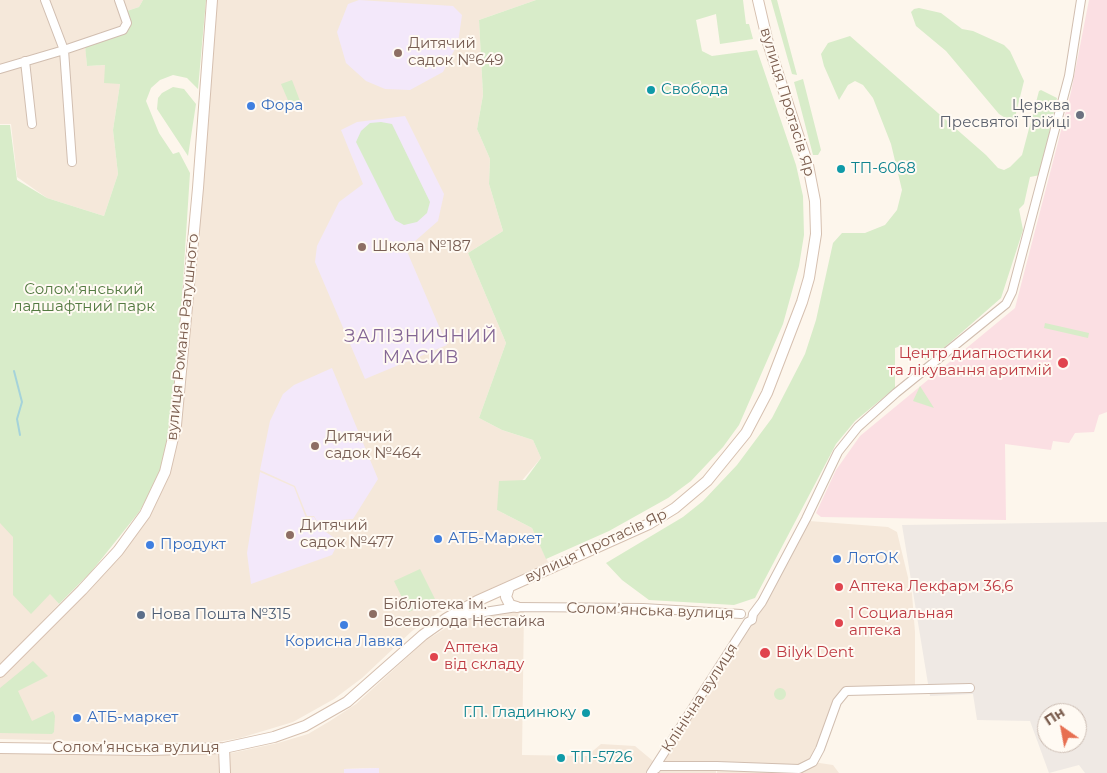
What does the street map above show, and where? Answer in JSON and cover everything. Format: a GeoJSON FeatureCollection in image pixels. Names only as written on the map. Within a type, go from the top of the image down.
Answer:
{"type":"FeatureCollection","features":[{"type":"Feature","properties":{"kind":"main road","name":"вулиця Романа Ратушного"},"geometry":{"type":"LineString","coordinates":[[0,672],[118,551],[145,514],[165,472],[172,448],[177,415],[198,188],[212,0]]}},
{"type":"Feature","properties":{"kind":"main road","name":"вулиця Протасів Яр"},"geometry":{"type":"LineString","coordinates":[[447,618],[509,587],[649,524],[675,508],[707,481],[735,449],[755,417],[767,393],[802,302],[814,253],[816,216],[808,164],[768,44],[758,0]]}},
{"type":"Feature","properties":{"kind":"main road"},"geometry":{"type":"LineString","coordinates":[[509,587],[506,598],[510,605],[516,607]]}},
{"type":"Feature","properties":{"kind":"main road","name":"Соломʼянська вулиця"},"geometry":{"type":"LineString","coordinates":[[0,748],[148,750],[224,748],[296,730],[335,711],[361,692],[423,635],[447,618]]}},
{"type":"Feature","properties":{"kind":"main road"},"geometry":{"type":"LineString","coordinates":[[224,748],[225,773]]}},
{"type":"Feature","properties":{"kind":"street"},"geometry":{"type":"LineString","coordinates":[[45,0],[64,50],[72,162]]}},
{"type":"Feature","properties":{"kind":"street"},"geometry":{"type":"LineString","coordinates":[[0,69],[123,30],[127,23],[119,0]]}},
{"type":"Feature","properties":{"kind":"street"},"geometry":{"type":"LineString","coordinates":[[753,614],[747,610],[741,614],[743,620],[748,622],[752,620],[753,614],[780,570],[838,452],[853,434],[903,386],[1006,304],[1012,292],[1069,76],[1081,0]]}},
{"type":"Feature","properties":{"kind":"street"},"geometry":{"type":"LineString","coordinates":[[25,62],[32,124]]}},
{"type":"Feature","properties":{"kind":"street","name":"Соломʼянська вулиця"},"geometry":{"type":"LineString","coordinates":[[447,618],[516,607],[643,608],[741,614]]}},
{"type":"Feature","properties":{"kind":"street","name":"Клінічна вулиця"},"geometry":{"type":"LineString","coordinates":[[655,771],[748,622]]}},
{"type":"Feature","properties":{"kind":"street"},"geometry":{"type":"LineString","coordinates":[[655,771],[717,769],[793,771],[813,762],[822,745],[837,702],[846,691],[970,688]]}},
{"type":"Feature","properties":{"kind":"shaded area"},"geometry":{"type":"Polygon","coordinates":[[[0,0],[143,0],[139,7],[124,12],[126,25],[85,42],[87,66],[105,65],[120,84],[113,130],[118,174],[104,216],[47,198],[17,177],[11,124],[0,124],[0,0]]]}},
{"type":"Feature","properties":{"kind":"shaded area"},"geometry":{"type":"Polygon","coordinates":[[[216,0],[536,0],[479,20],[483,95],[477,129],[490,159],[489,184],[503,231],[468,253],[506,343],[479,418],[502,430],[533,440],[541,458],[497,510],[532,528],[548,562],[438,613],[412,631],[362,678],[334,699],[293,722],[240,738],[217,742],[148,743],[0,739],[0,677],[122,553],[172,448],[216,0]]]}},
{"type":"Feature","properties":{"kind":"shaded area","name":"Дитячий садок №649"},"geometry":{"type":"Polygon","coordinates":[[[359,0],[453,6],[462,15],[458,43],[443,72],[410,90],[385,89],[366,81],[346,63],[337,32],[348,4],[359,0]]]}},
{"type":"Feature","properties":{"kind":"shaded area"},"geometry":{"type":"Polygon","coordinates":[[[1089,0],[1107,0],[1107,412],[1099,415],[1094,432],[1075,433],[1069,443],[1053,441],[1051,450],[1005,444],[1006,520],[821,517],[816,513],[836,470],[860,436],[1015,308],[1071,92],[1089,0]]]}},
{"type":"Feature","properties":{"kind":"shaded area","name":"Школа №187"},"geometry":{"type":"Polygon","coordinates":[[[405,116],[444,194],[438,221],[406,249],[447,345],[365,379],[315,262],[317,246],[339,202],[363,184],[341,130],[357,122],[405,116]]]}},
{"type":"Feature","properties":{"kind":"shaded area","name":"Дитячий садок №464"},"geometry":{"type":"Polygon","coordinates":[[[332,368],[378,479],[353,519],[329,521],[321,528],[314,516],[307,516],[295,486],[260,470],[270,421],[283,394],[294,385],[332,368]]]}},
{"type":"Feature","properties":{"kind":"shaded area","name":"Дитячий садок №477"},"geometry":{"type":"Polygon","coordinates":[[[260,472],[294,487],[306,518],[314,517],[320,528],[339,541],[332,555],[251,584],[247,553],[260,472]]]}},
{"type":"Feature","properties":{"kind":"shaded area"},"geometry":{"type":"Polygon","coordinates":[[[0,515],[15,530],[15,552],[59,604],[0,665],[0,515]]]}},
{"type":"Feature","properties":{"kind":"shaded area"},"geometry":{"type":"Polygon","coordinates":[[[809,521],[888,527],[897,532],[912,594],[915,632],[915,686],[847,688],[840,691],[835,699],[819,747],[811,761],[802,766],[716,764],[716,773],[379,773],[379,768],[345,769],[344,773],[228,773],[227,754],[278,743],[308,734],[356,704],[425,641],[449,626],[474,616],[524,610],[522,755],[587,756],[601,744],[635,746],[653,761],[659,761],[755,620],[809,521]]]}},
{"type":"Feature","properties":{"kind":"shaded area"},"geometry":{"type":"Polygon","coordinates":[[[1107,522],[1107,773],[1085,773],[1079,765],[1049,773],[1042,753],[1087,753],[1087,703],[1037,703],[1037,740],[1030,721],[977,720],[973,694],[930,696],[902,525],[1107,522]]]}},
{"type":"Feature","properties":{"kind":"shaded area"},"geometry":{"type":"Polygon","coordinates":[[[0,753],[215,754],[221,757],[222,773],[0,773],[0,753]]]}},
{"type":"Feature","properties":{"kind":"shaded area"},"geometry":{"type":"Polygon","coordinates":[[[813,762],[833,765],[839,773],[717,773],[717,766],[799,769],[813,762]]]}},
{"type":"Feature","properties":{"kind":"shaded area"},"geometry":{"type":"Polygon","coordinates":[[[379,768],[379,773],[344,773],[344,769],[379,768]]]}},
{"type":"Feature","properties":{"kind":"green space","name":"Солом'янський ладшафтний парк"},"geometry":{"type":"Polygon","coordinates":[[[143,0],[206,0],[198,89],[187,78],[173,75],[160,80],[151,88],[146,101],[159,133],[173,154],[179,152],[190,173],[179,343],[165,457],[155,485],[139,512],[91,572],[59,604],[50,594],[31,614],[13,595],[13,537],[0,523],[0,125],[10,125],[17,180],[47,198],[104,216],[118,174],[113,130],[120,84],[104,83],[105,65],[87,66],[85,45],[125,31],[127,11],[139,7],[143,0]]]}},
{"type":"Feature","properties":{"kind":"green space"},"geometry":{"type":"Polygon","coordinates":[[[536,0],[743,0],[746,24],[749,24],[753,39],[720,44],[716,14],[696,20],[702,51],[712,56],[757,50],[796,165],[803,196],[804,235],[799,266],[783,324],[739,425],[723,447],[691,481],[668,498],[609,531],[546,559],[532,528],[497,510],[499,481],[525,480],[541,458],[533,440],[502,430],[479,418],[506,343],[468,253],[503,231],[489,184],[490,159],[477,129],[483,95],[479,20],[536,0]]]}},
{"type":"Feature","properties":{"kind":"green space"},"geometry":{"type":"Polygon","coordinates":[[[771,0],[777,0],[797,75],[792,74],[771,0]]]}},
{"type":"Feature","properties":{"kind":"green space"},"geometry":{"type":"Polygon","coordinates":[[[919,8],[941,13],[962,29],[973,31],[1004,45],[1010,51],[1024,81],[1014,121],[1012,122],[999,114],[946,51],[916,26],[911,12],[919,8]]]}},
{"type":"Feature","properties":{"kind":"green space"},"geometry":{"type":"Polygon","coordinates":[[[850,36],[986,155],[998,168],[1004,170],[1010,167],[1022,155],[1039,91],[1041,90],[1057,98],[1040,175],[1030,177],[1024,204],[1019,209],[1023,230],[1001,298],[930,360],[926,360],[911,347],[904,345],[895,348],[895,388],[855,421],[836,444],[755,598],[734,605],[649,600],[622,580],[606,563],[683,517],[703,501],[737,465],[772,418],[805,354],[816,320],[833,243],[842,233],[865,233],[885,225],[897,210],[902,190],[891,144],[873,98],[863,85],[855,81],[848,85],[839,100],[824,66],[821,54],[828,43],[850,36]]]}},
{"type":"Feature","properties":{"kind":"green space"},"geometry":{"type":"Polygon","coordinates":[[[803,79],[821,150],[818,155],[813,155],[794,82],[803,79]]]}},
{"type":"Feature","properties":{"kind":"green space"},"geometry":{"type":"Polygon","coordinates":[[[292,80],[300,101],[290,105],[281,84],[292,80]]]}},
{"type":"Feature","properties":{"kind":"green space"},"geometry":{"type":"Polygon","coordinates":[[[173,87],[184,89],[196,104],[188,156],[157,109],[158,98],[162,93],[173,87]]]}},
{"type":"Feature","properties":{"kind":"green space"},"geometry":{"type":"Polygon","coordinates":[[[370,123],[392,124],[430,202],[427,213],[417,222],[404,225],[395,220],[356,142],[361,131],[370,123]]]}},
{"type":"Feature","properties":{"kind":"green space"},"geometry":{"type":"Polygon","coordinates":[[[1045,323],[1089,333],[1088,338],[1044,328],[1045,323]]]}},
{"type":"Feature","properties":{"kind":"green space"},"geometry":{"type":"Polygon","coordinates":[[[920,386],[934,408],[913,401],[920,386]]]}},
{"type":"Feature","properties":{"kind":"green space"},"geometry":{"type":"Polygon","coordinates":[[[420,569],[435,599],[409,612],[394,581],[420,569]]]}},
{"type":"Feature","properties":{"kind":"green space"},"geometry":{"type":"Polygon","coordinates":[[[33,661],[48,676],[18,691],[32,721],[53,711],[55,716],[54,732],[52,734],[0,733],[0,688],[33,661]]]}},
{"type":"Feature","properties":{"kind":"green space"},"geometry":{"type":"Polygon","coordinates":[[[778,688],[782,688],[786,694],[782,700],[778,700],[774,696],[774,692],[778,688]]]}},
{"type":"Feature","properties":{"kind":"waterway"},"geometry":{"type":"LineString","coordinates":[[14,371],[22,402],[17,419],[20,435]]}},
{"type":"Feature","properties":{"kind":"place","name":"Дитячий садок №649"},"geometry":{"type":"Point","coordinates":[398,53]}},
{"type":"Feature","properties":{"kind":"place","name":"Свобода"},"geometry":{"type":"Point","coordinates":[651,90]}},
{"type":"Feature","properties":{"kind":"place","name":"Фора"},"geometry":{"type":"Point","coordinates":[251,106]}},
{"type":"Feature","properties":{"kind":"place","name":"Церква Пресвятої Трійці"},"geometry":{"type":"Point","coordinates":[1080,115]}},
{"type":"Feature","properties":{"kind":"place","name":"ТП-6068"},"geometry":{"type":"Point","coordinates":[841,169]}},
{"type":"Feature","properties":{"kind":"place","name":"Школа №187"},"geometry":{"type":"Point","coordinates":[362,247]}},
{"type":"Feature","properties":{"kind":"place","name":"Центр диагностики та лікування аритмій"},"geometry":{"type":"Point","coordinates":[1063,363]}},
{"type":"Feature","properties":{"kind":"place","name":"Дитячий садок №464"},"geometry":{"type":"Point","coordinates":[315,446]}},
{"type":"Feature","properties":{"kind":"place","name":"Дитячий садок №477"},"geometry":{"type":"Point","coordinates":[290,535]}},
{"type":"Feature","properties":{"kind":"place","name":"АТБ-Маркет"},"geometry":{"type":"Point","coordinates":[438,539]}},
{"type":"Feature","properties":{"kind":"place","name":"Продукт"},"geometry":{"type":"Point","coordinates":[150,545]}},
{"type":"Feature","properties":{"kind":"place","name":"ЛотОК"},"geometry":{"type":"Point","coordinates":[837,559]}},
{"type":"Feature","properties":{"kind":"place","name":"Аптека Лекфарм 36,6"},"geometry":{"type":"Point","coordinates":[839,587]}},
{"type":"Feature","properties":{"kind":"place","name":"Бібліотека ім. Всеволода Нестайка"},"geometry":{"type":"Point","coordinates":[373,614]}},
{"type":"Feature","properties":{"kind":"place","name":"Нова Пошта №315"},"geometry":{"type":"Point","coordinates":[141,615]}},
{"type":"Feature","properties":{"kind":"place","name":"1 Социальная аптека"},"geometry":{"type":"Point","coordinates":[839,623]}},
{"type":"Feature","properties":{"kind":"place","name":"Корисна Лавка"},"geometry":{"type":"Point","coordinates":[344,625]}},
{"type":"Feature","properties":{"kind":"place","name":"Bilyk Dent"},"geometry":{"type":"Point","coordinates":[765,653]}},
{"type":"Feature","properties":{"kind":"place","name":"Аптека від складу"},"geometry":{"type":"Point","coordinates":[434,657]}},
{"type":"Feature","properties":{"kind":"place","name":"Г.П. Гладинюку"},"geometry":{"type":"Point","coordinates":[586,713]}},
{"type":"Feature","properties":{"kind":"place","name":"АТБ-маркет"},"geometry":{"type":"Point","coordinates":[77,718]}},
{"type":"Feature","properties":{"kind":"place","name":"ТП-5726"},"geometry":{"type":"Point","coordinates":[561,758]}},
{"type":"Feature","properties":{"kind":"district","name":"ЗАЛІЗНИЧНИЙ МАСИВ"},"geometry":{"type":"Point","coordinates":[421,347]}}]}
